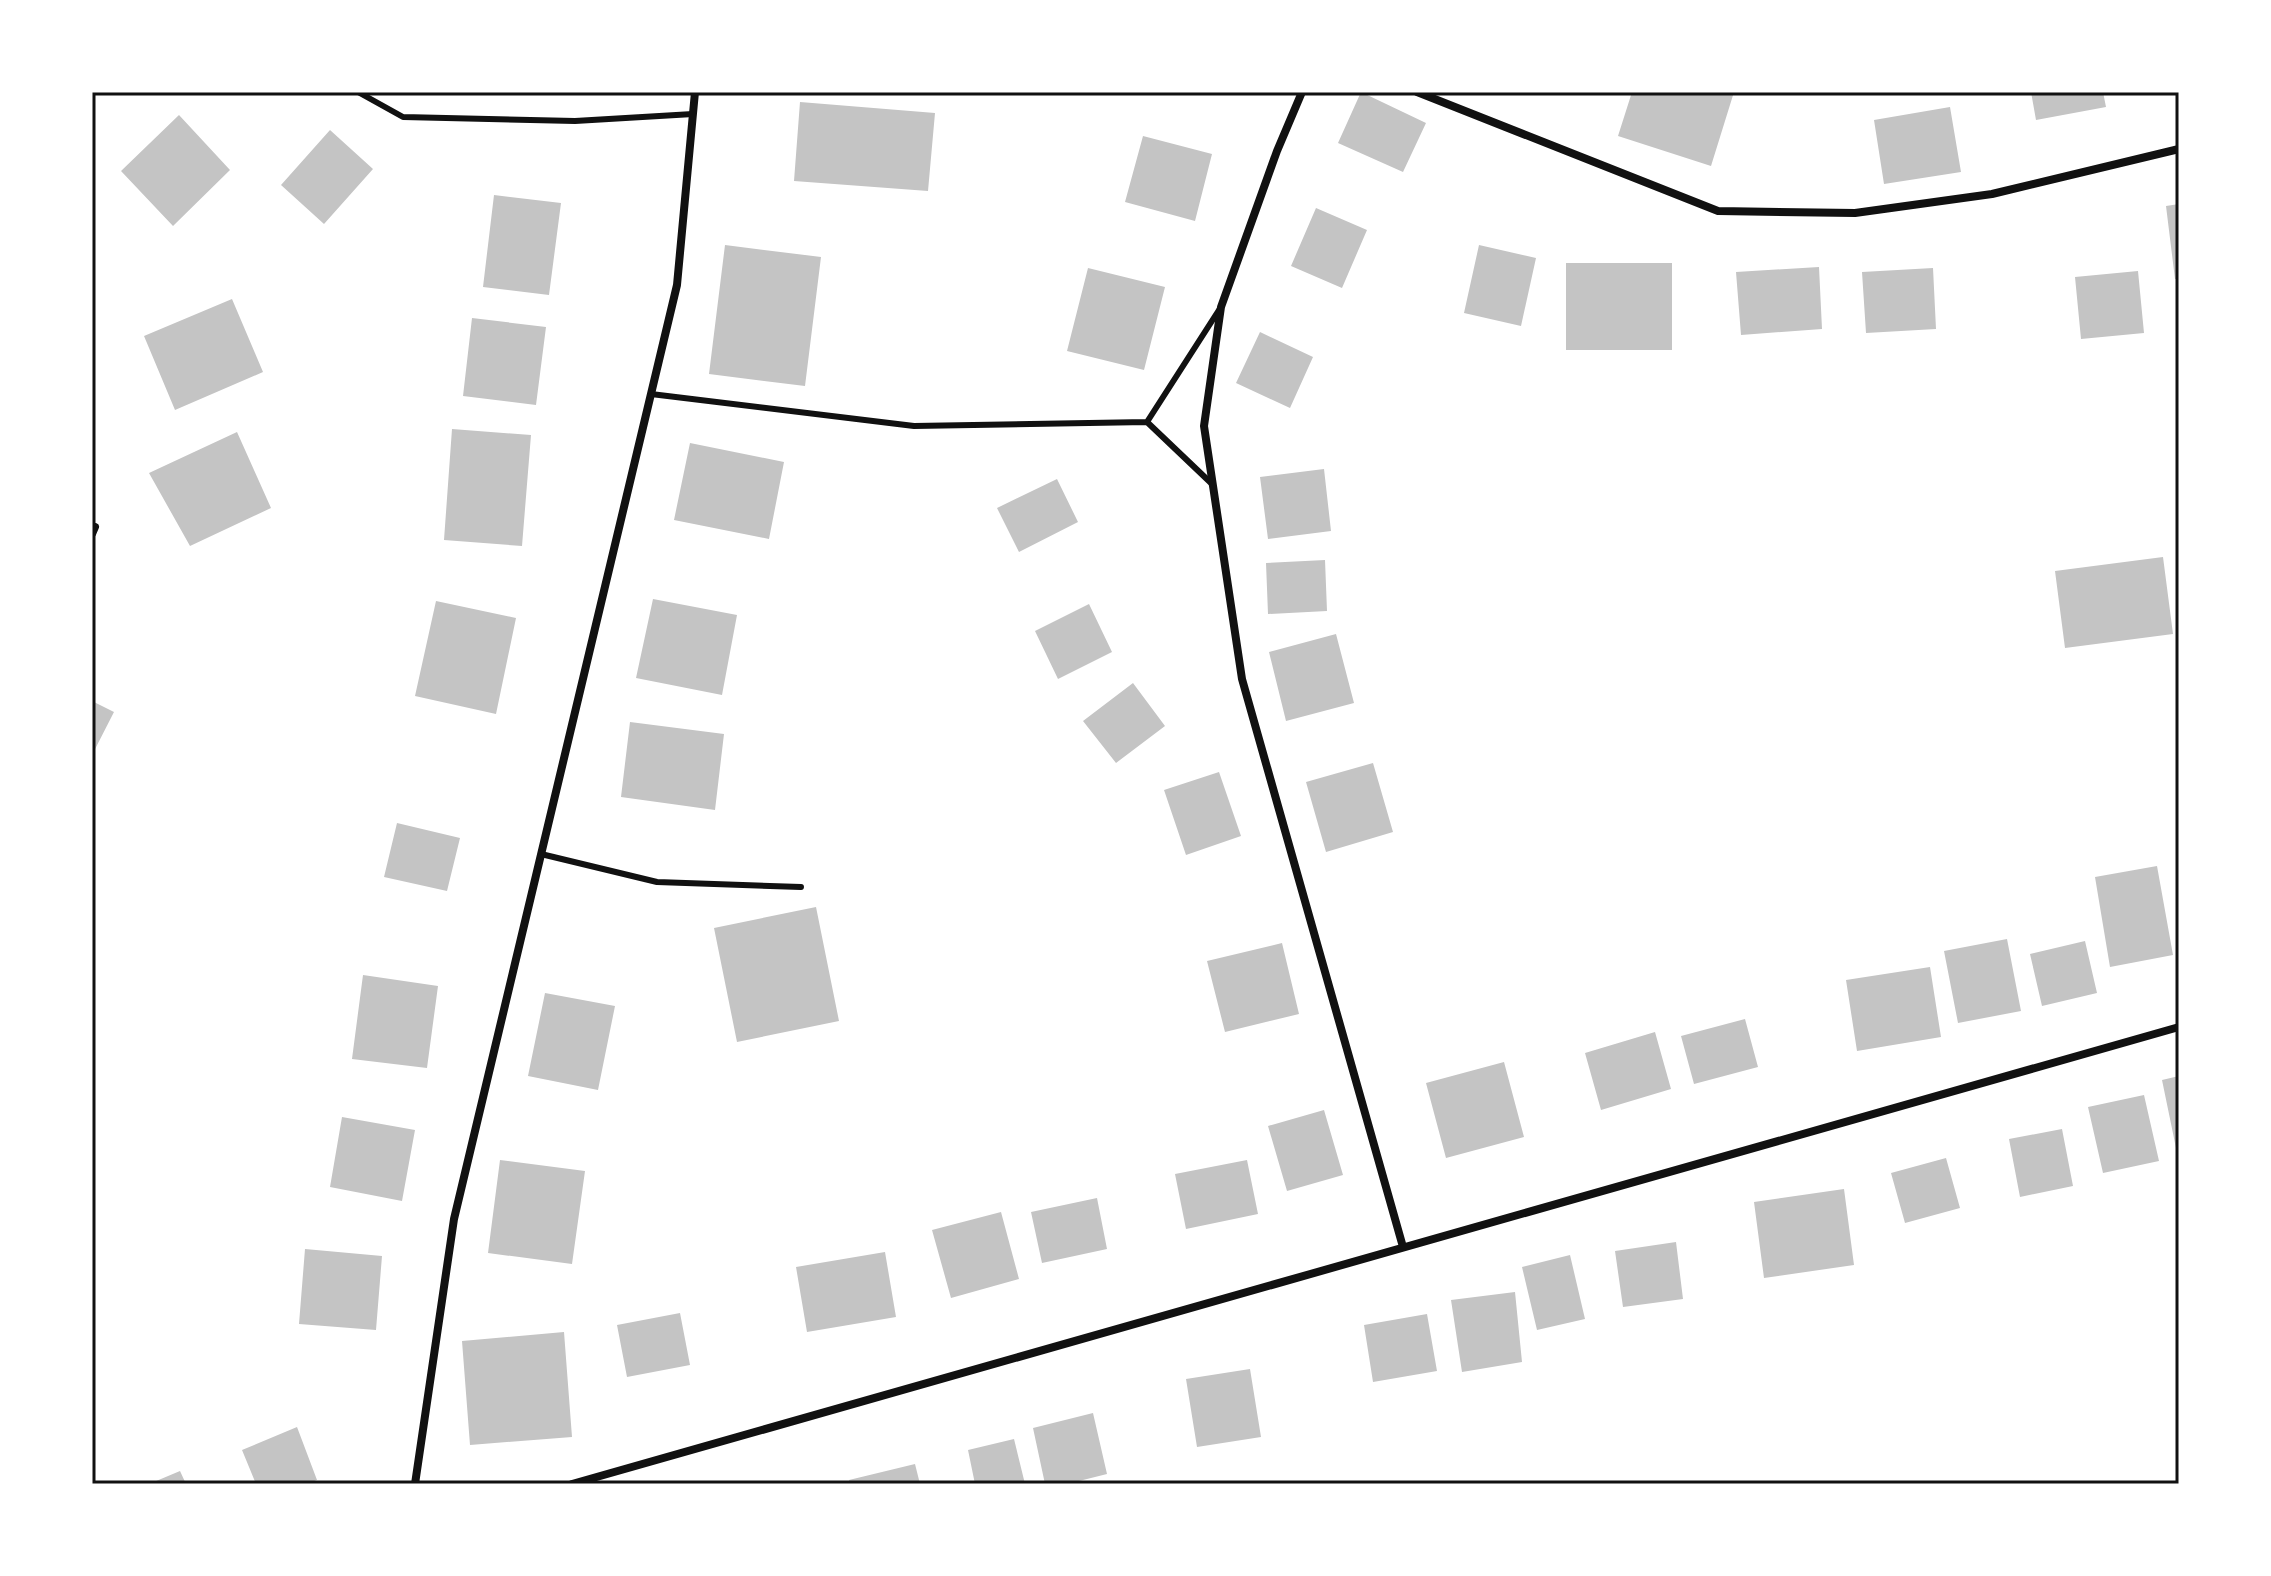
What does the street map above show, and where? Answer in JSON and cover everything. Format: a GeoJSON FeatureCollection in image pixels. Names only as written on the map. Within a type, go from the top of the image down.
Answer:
{"type":"FeatureCollection","features":[{"type":"Feature","properties":{"kind":"street"},"geometry":{"type":"LineString","coordinates":[[415,1484],[454,1219],[677,285],[695,92]]}},
{"type":"Feature","properties":{"kind":"street"},"geometry":{"type":"LineString","coordinates":[[1302,92],[1277,151],[1221,307],[1204,426],[1242,679],[1403,1247]]}},
{"type":"Feature","properties":{"kind":"street"},"geometry":{"type":"LineString","coordinates":[[1417,92],[1718,211],[1855,213],[1992,194],[2179,149]]}},
{"type":"Feature","properties":{"kind":"street"},"geometry":{"type":"LineString","coordinates":[[572,1484],[2179,1027]]}},
{"type":"Feature","properties":{"kind":"lane"},"geometry":{"type":"LineString","coordinates":[[358,92],[403,117],[575,121],[693,114]]}},
{"type":"Feature","properties":{"kind":"lane"},"geometry":{"type":"LineString","coordinates":[[1147,422],[1221,307]]}},
{"type":"Feature","properties":{"kind":"lane"},"geometry":{"type":"LineString","coordinates":[[651,394],[914,426],[1147,422],[1211,483]]}},
{"type":"Feature","properties":{"kind":"lane"},"geometry":{"type":"LineString","coordinates":[[541,854],[657,882],[801,887]]}},
{"type":"Feature","properties":{"kind":"building"},"geometry":{"type":"Polygon","coordinates":[[[1361,92],[1426,123],[1403,172],[1338,143],[1361,92]]]}},
{"type":"Feature","properties":{"kind":"building"},"geometry":{"type":"Polygon","coordinates":[[[1632,92],[1734,92],[1711,166],[1618,136],[1632,92]]]}},
{"type":"Feature","properties":{"kind":"building"},"geometry":{"type":"Polygon","coordinates":[[[2031,92],[2103,92],[2106,107],[2036,120],[2031,92]]]}},
{"type":"Feature","properties":{"kind":"building"},"geometry":{"type":"Polygon","coordinates":[[[800,102],[935,113],[928,191],[794,181],[800,102]]]}},
{"type":"Feature","properties":{"kind":"building"},"geometry":{"type":"Polygon","coordinates":[[[1950,107],[1961,172],[1884,184],[1874,120],[1950,107]]]}},
{"type":"Feature","properties":{"kind":"building"},"geometry":{"type":"Polygon","coordinates":[[[179,115],[230,170],[173,226],[121,171],[179,115]]]}},
{"type":"Feature","properties":{"kind":"building"},"geometry":{"type":"Polygon","coordinates":[[[330,130],[373,169],[324,224],[281,185],[330,130]]]}},
{"type":"Feature","properties":{"kind":"building"},"geometry":{"type":"Polygon","coordinates":[[[1143,136],[1212,154],[1195,221],[1125,202],[1143,136]]]}},
{"type":"Feature","properties":{"kind":"building"},"geometry":{"type":"Polygon","coordinates":[[[494,195],[561,203],[549,295],[483,287],[494,195]]]}},
{"type":"Feature","properties":{"kind":"building"},"geometry":{"type":"Polygon","coordinates":[[[2179,204],[2179,279],[2175,279],[2166,206],[2179,204]]]}},
{"type":"Feature","properties":{"kind":"building"},"geometry":{"type":"Polygon","coordinates":[[[1316,208],[1367,230],[1342,288],[1291,266],[1316,208]]]}},
{"type":"Feature","properties":{"kind":"building"},"geometry":{"type":"Polygon","coordinates":[[[725,245],[821,257],[805,386],[709,374],[725,245]]]}},
{"type":"Feature","properties":{"kind":"building"},"geometry":{"type":"Polygon","coordinates":[[[1479,245],[1536,258],[1521,326],[1464,313],[1479,245]]]}},
{"type":"Feature","properties":{"kind":"building"},"geometry":{"type":"Polygon","coordinates":[[[1566,263],[1672,263],[1672,350],[1566,350],[1566,263]]]}},
{"type":"Feature","properties":{"kind":"building"},"geometry":{"type":"Polygon","coordinates":[[[1819,267],[1822,329],[1741,335],[1736,272],[1819,267]]]}},
{"type":"Feature","properties":{"kind":"building"},"geometry":{"type":"Polygon","coordinates":[[[1088,268],[1165,287],[1144,370],[1067,351],[1088,268]]]}},
{"type":"Feature","properties":{"kind":"building"},"geometry":{"type":"Polygon","coordinates":[[[1933,268],[1936,329],[1866,333],[1862,272],[1933,268]]]}},
{"type":"Feature","properties":{"kind":"building"},"geometry":{"type":"Polygon","coordinates":[[[2138,271],[2144,333],[2081,339],[2075,277],[2138,271]]]}},
{"type":"Feature","properties":{"kind":"building"},"geometry":{"type":"Polygon","coordinates":[[[232,299],[263,372],[175,410],[144,336],[232,299]]]}},
{"type":"Feature","properties":{"kind":"building"},"geometry":{"type":"Polygon","coordinates":[[[472,318],[546,327],[536,405],[463,396],[472,318]]]}},
{"type":"Feature","properties":{"kind":"building"},"geometry":{"type":"Polygon","coordinates":[[[1260,332],[1313,357],[1290,408],[1236,383],[1260,332]]]}},
{"type":"Feature","properties":{"kind":"building"},"geometry":{"type":"Polygon","coordinates":[[[452,429],[531,435],[522,546],[444,540],[452,429]]]}},
{"type":"Feature","properties":{"kind":"building"},"geometry":{"type":"Polygon","coordinates":[[[237,432],[271,508],[190,546],[149,473],[237,432]]]}},
{"type":"Feature","properties":{"kind":"building"},"geometry":{"type":"Polygon","coordinates":[[[690,443],[784,462],[769,539],[674,520],[690,443]]]}},
{"type":"Feature","properties":{"kind":"building"},"geometry":{"type":"Polygon","coordinates":[[[1324,469],[1331,531],[1268,539],[1260,477],[1324,469]]]}},
{"type":"Feature","properties":{"kind":"building"},"geometry":{"type":"Polygon","coordinates":[[[1057,479],[1078,522],[1019,552],[997,508],[1057,479]]]}},
{"type":"Feature","properties":{"kind":"building"},"geometry":{"type":"Polygon","coordinates":[[[2163,557],[2173,634],[2065,648],[2055,571],[2163,557]]]}},
{"type":"Feature","properties":{"kind":"building"},"geometry":{"type":"Polygon","coordinates":[[[1325,560],[1327,611],[1268,614],[1266,563],[1325,560]]]}},
{"type":"Feature","properties":{"kind":"building"},"geometry":{"type":"Polygon","coordinates":[[[653,599],[737,615],[722,695],[636,678],[653,599]]]}},
{"type":"Feature","properties":{"kind":"building"},"geometry":{"type":"Polygon","coordinates":[[[436,601],[516,618],[496,714],[415,696],[436,601]]]}},
{"type":"Feature","properties":{"kind":"building"},"geometry":{"type":"Polygon","coordinates":[[[1089,604],[1112,652],[1058,679],[1035,631],[1089,604]]]}},
{"type":"Feature","properties":{"kind":"building"},"geometry":{"type":"Polygon","coordinates":[[[1336,634],[1354,703],[1286,721],[1269,652],[1336,634]]]}},
{"type":"Feature","properties":{"kind":"building"},"geometry":{"type":"Polygon","coordinates":[[[1133,683],[1165,726],[1116,763],[1083,721],[1133,683]]]}},
{"type":"Feature","properties":{"kind":"building"},"geometry":{"type":"Polygon","coordinates":[[[92,701],[114,712],[92,755],[92,701]]]}},
{"type":"Feature","properties":{"kind":"building"},"geometry":{"type":"Polygon","coordinates":[[[630,722],[724,734],[715,810],[621,797],[630,722]]]}},
{"type":"Feature","properties":{"kind":"building"},"geometry":{"type":"Polygon","coordinates":[[[1373,763],[1393,832],[1326,852],[1306,782],[1373,763]]]}},
{"type":"Feature","properties":{"kind":"building"},"geometry":{"type":"Polygon","coordinates":[[[1219,772],[1241,836],[1186,855],[1164,790],[1219,772]]]}},
{"type":"Feature","properties":{"kind":"building"},"geometry":{"type":"Polygon","coordinates":[[[397,823],[460,838],[447,891],[384,877],[397,823]]]}},
{"type":"Feature","properties":{"kind":"building"},"geometry":{"type":"Polygon","coordinates":[[[2157,866],[2173,955],[2110,967],[2095,877],[2157,866]]]}},
{"type":"Feature","properties":{"kind":"building"},"geometry":{"type":"Polygon","coordinates":[[[816,907],[839,1021],[737,1042],[714,928],[816,907]]]}},
{"type":"Feature","properties":{"kind":"building"},"geometry":{"type":"Polygon","coordinates":[[[2007,939],[2021,1011],[1958,1023],[1944,951],[2007,939]]]}},
{"type":"Feature","properties":{"kind":"building"},"geometry":{"type":"Polygon","coordinates":[[[2085,941],[2097,993],[2042,1006],[2030,954],[2085,941]]]}},
{"type":"Feature","properties":{"kind":"building"},"geometry":{"type":"Polygon","coordinates":[[[1282,943],[1299,1014],[1225,1032],[1207,961],[1282,943]]]}},
{"type":"Feature","properties":{"kind":"building"},"geometry":{"type":"Polygon","coordinates":[[[1930,967],[1941,1037],[1857,1051],[1846,980],[1930,967]]]}},
{"type":"Feature","properties":{"kind":"building"},"geometry":{"type":"Polygon","coordinates":[[[363,975],[438,986],[427,1068],[352,1059],[363,975]]]}},
{"type":"Feature","properties":{"kind":"building"},"geometry":{"type":"Polygon","coordinates":[[[545,993],[615,1006],[598,1090],[528,1076],[545,993]]]}},
{"type":"Feature","properties":{"kind":"building"},"geometry":{"type":"Polygon","coordinates":[[[1745,1019],[1758,1067],[1694,1084],[1681,1036],[1745,1019]]]}},
{"type":"Feature","properties":{"kind":"building"},"geometry":{"type":"Polygon","coordinates":[[[1655,1032],[1671,1089],[1601,1110],[1585,1053],[1655,1032]]]}},
{"type":"Feature","properties":{"kind":"building"},"geometry":{"type":"Polygon","coordinates":[[[1504,1062],[1524,1137],[1446,1158],[1426,1083],[1504,1062]]]}},
{"type":"Feature","properties":{"kind":"building"},"geometry":{"type":"Polygon","coordinates":[[[2179,1076],[2179,1147],[2176,1148],[2162,1080],[2179,1076]]]}},
{"type":"Feature","properties":{"kind":"building"},"geometry":{"type":"Polygon","coordinates":[[[2144,1095],[2159,1161],[2103,1173],[2088,1107],[2144,1095]]]}},
{"type":"Feature","properties":{"kind":"building"},"geometry":{"type":"Polygon","coordinates":[[[1324,1110],[1343,1175],[1287,1191],[1268,1126],[1324,1110]]]}},
{"type":"Feature","properties":{"kind":"building"},"geometry":{"type":"Polygon","coordinates":[[[342,1117],[415,1130],[402,1201],[330,1187],[342,1117]]]}},
{"type":"Feature","properties":{"kind":"building"},"geometry":{"type":"Polygon","coordinates":[[[2062,1129],[2073,1186],[2020,1197],[2009,1139],[2062,1129]]]}},
{"type":"Feature","properties":{"kind":"building"},"geometry":{"type":"Polygon","coordinates":[[[1946,1158],[1960,1208],[1905,1223],[1891,1173],[1946,1158]]]}},
{"type":"Feature","properties":{"kind":"building"},"geometry":{"type":"Polygon","coordinates":[[[500,1160],[585,1171],[572,1264],[488,1253],[500,1160]]]}},
{"type":"Feature","properties":{"kind":"building"},"geometry":{"type":"Polygon","coordinates":[[[1247,1160],[1258,1214],[1186,1229],[1175,1174],[1247,1160]]]}},
{"type":"Feature","properties":{"kind":"building"},"geometry":{"type":"Polygon","coordinates":[[[1844,1189],[1854,1265],[1764,1278],[1754,1202],[1844,1189]]]}},
{"type":"Feature","properties":{"kind":"building"},"geometry":{"type":"Polygon","coordinates":[[[1097,1198],[1107,1249],[1042,1263],[1031,1212],[1097,1198]]]}},
{"type":"Feature","properties":{"kind":"building"},"geometry":{"type":"Polygon","coordinates":[[[1001,1212],[1019,1279],[951,1298],[932,1230],[1001,1212]]]}},
{"type":"Feature","properties":{"kind":"building"},"geometry":{"type":"Polygon","coordinates":[[[1676,1242],[1683,1299],[1623,1307],[1615,1251],[1676,1242]]]}},
{"type":"Feature","properties":{"kind":"building"},"geometry":{"type":"Polygon","coordinates":[[[305,1249],[382,1256],[376,1330],[299,1324],[305,1249]]]}},
{"type":"Feature","properties":{"kind":"building"},"geometry":{"type":"Polygon","coordinates":[[[885,1252],[896,1317],[807,1332],[796,1267],[885,1252]]]}},
{"type":"Feature","properties":{"kind":"building"},"geometry":{"type":"Polygon","coordinates":[[[1570,1255],[1585,1319],[1537,1330],[1522,1267],[1570,1255]]]}},
{"type":"Feature","properties":{"kind":"building"},"geometry":{"type":"Polygon","coordinates":[[[1515,1292],[1522,1362],[1462,1372],[1451,1300],[1515,1292]]]}},
{"type":"Feature","properties":{"kind":"building"},"geometry":{"type":"Polygon","coordinates":[[[680,1313],[690,1365],[627,1377],[617,1325],[680,1313]]]}},
{"type":"Feature","properties":{"kind":"building"},"geometry":{"type":"Polygon","coordinates":[[[1427,1314],[1437,1371],[1373,1382],[1364,1325],[1427,1314]]]}},
{"type":"Feature","properties":{"kind":"building"},"geometry":{"type":"Polygon","coordinates":[[[564,1332],[572,1437],[470,1445],[462,1341],[564,1332]]]}},
{"type":"Feature","properties":{"kind":"building"},"geometry":{"type":"Polygon","coordinates":[[[1250,1369],[1261,1437],[1197,1447],[1186,1379],[1250,1369]]]}},
{"type":"Feature","properties":{"kind":"building"},"geometry":{"type":"Polygon","coordinates":[[[1093,1413],[1107,1474],[1067,1484],[1045,1484],[1033,1428],[1093,1413]]]}},
{"type":"Feature","properties":{"kind":"building"},"geometry":{"type":"Polygon","coordinates":[[[297,1427],[317,1480],[306,1484],[256,1484],[242,1450],[297,1427]]]}},
{"type":"Feature","properties":{"kind":"building"},"geometry":{"type":"Polygon","coordinates":[[[1014,1439],[1025,1484],[975,1484],[968,1450],[1014,1439]]]}},
{"type":"Feature","properties":{"kind":"building"},"geometry":{"type":"Polygon","coordinates":[[[915,1464],[920,1484],[850,1484],[849,1480],[915,1464]]]}},
{"type":"Feature","properties":{"kind":"building"},"geometry":{"type":"Polygon","coordinates":[[[180,1471],[186,1484],[149,1484],[180,1471]]]}}]}
